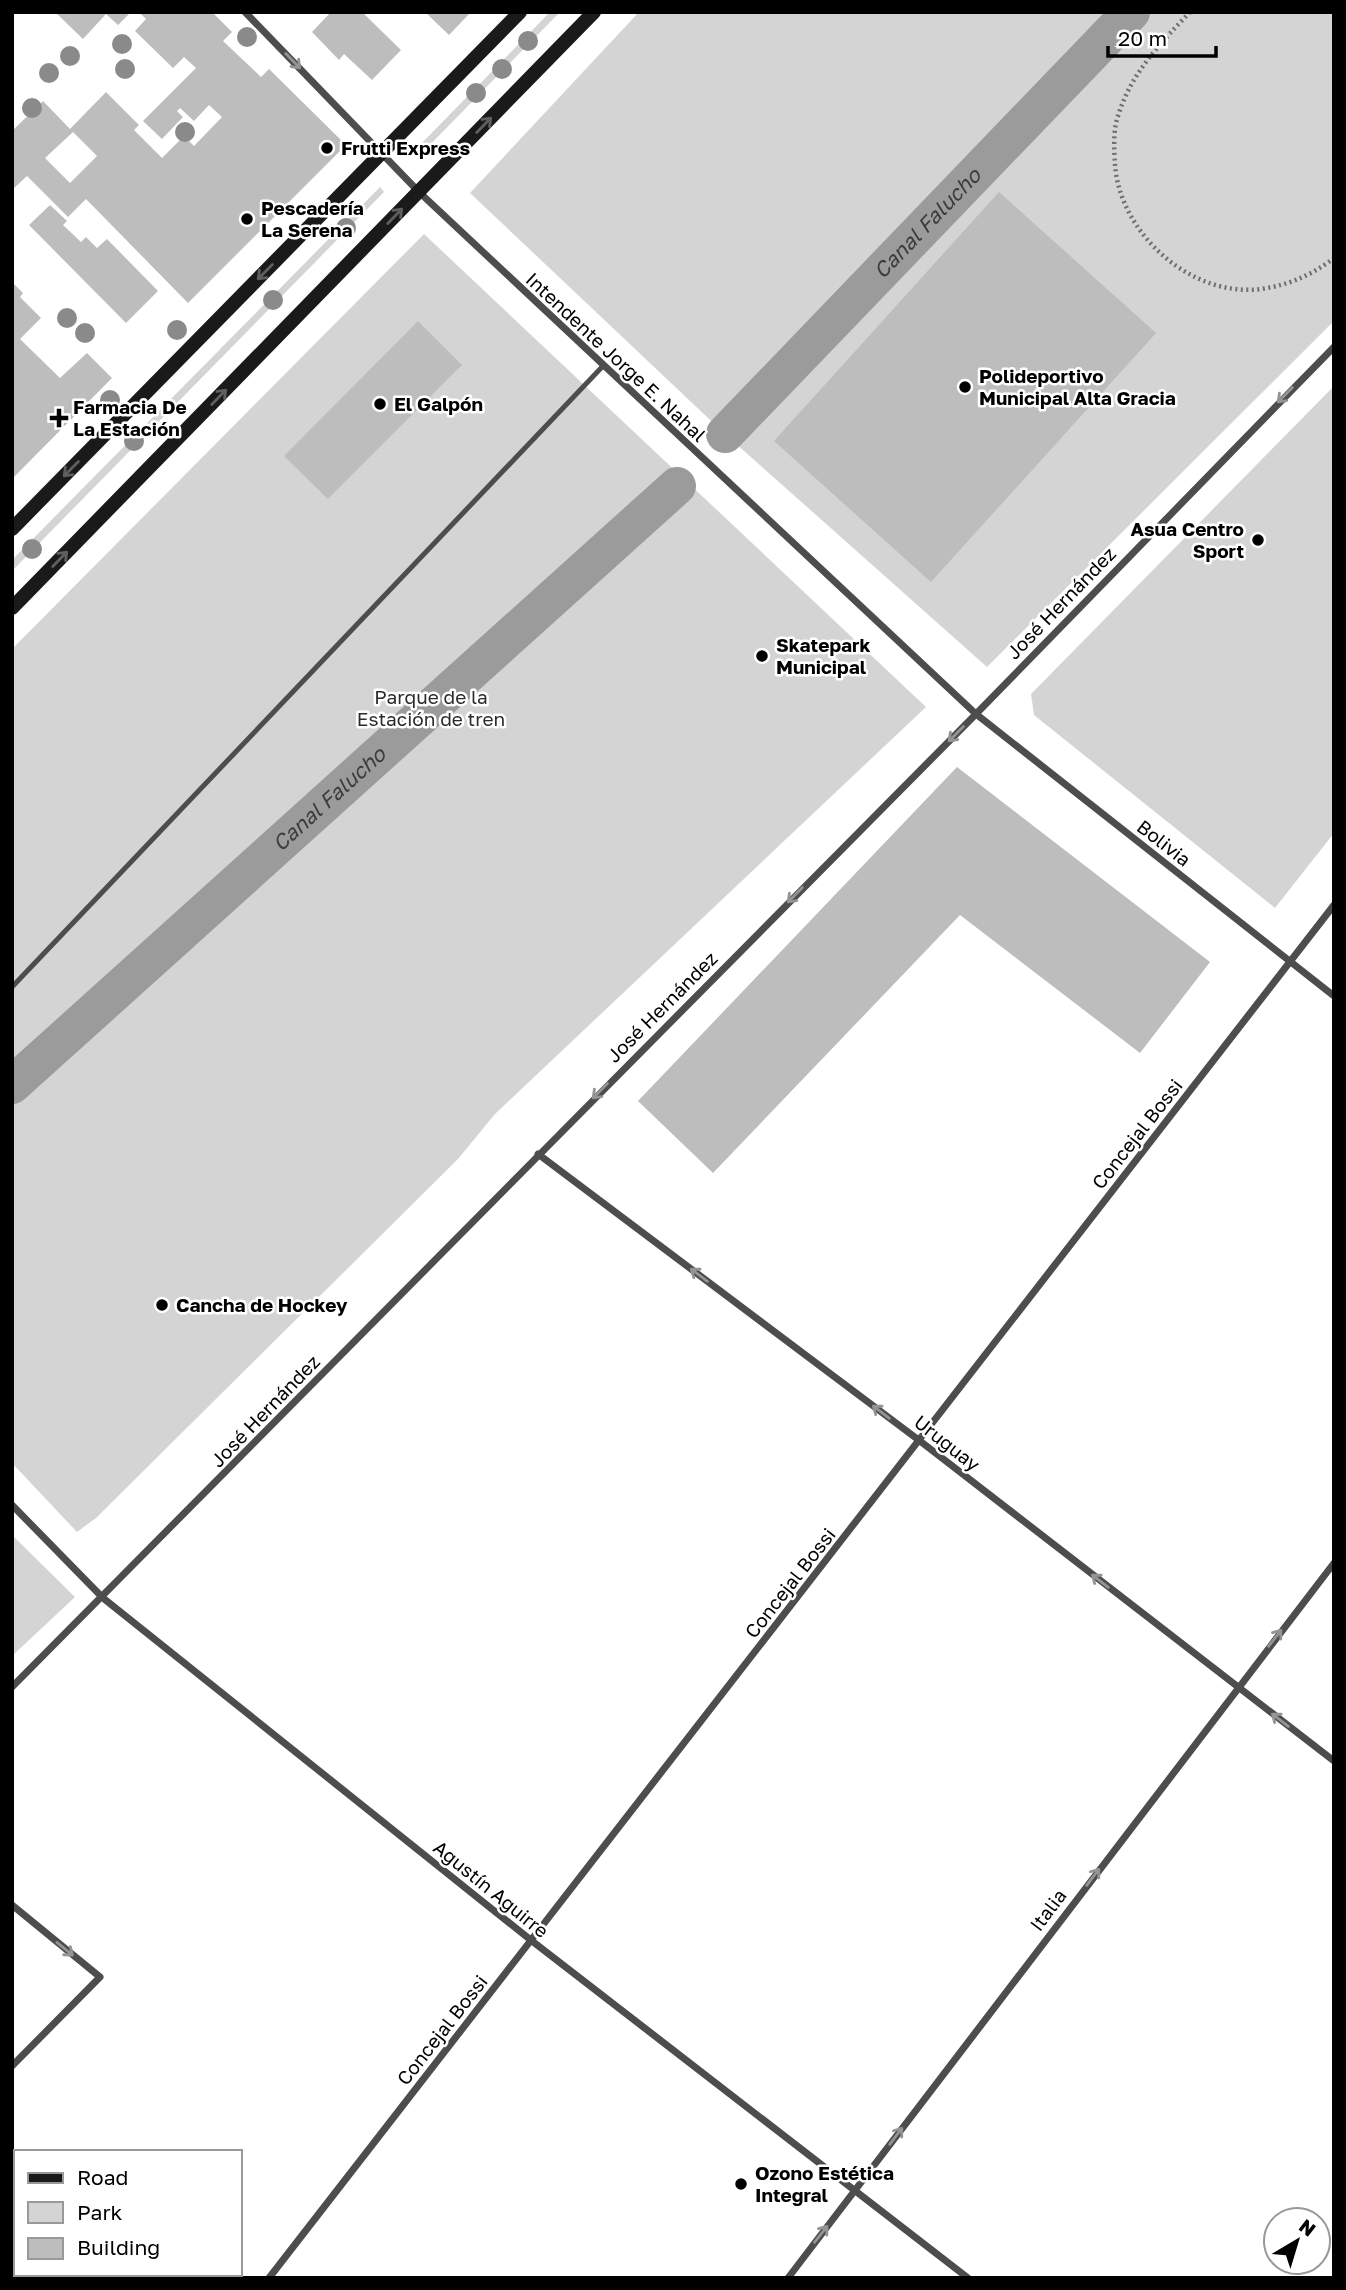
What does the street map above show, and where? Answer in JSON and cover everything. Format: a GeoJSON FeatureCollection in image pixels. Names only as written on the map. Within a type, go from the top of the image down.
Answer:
{"type":"FeatureCollection","features":[{"type":"Feature","properties":{"kind":"main road"},"geometry":{"type":"LineString","coordinates":[[12,529],[520,12]]}},
{"type":"Feature","properties":{"kind":"main road"},"geometry":{"type":"LineString","coordinates":[[12,608],[594,12]]}},
{"type":"Feature","properties":{"kind":"street","name":"Intendente Jorge E. Nahal"},"geometry":{"type":"LineString","coordinates":[[245,12],[419,192],[602,367],[976,714]]}},
{"type":"Feature","properties":{"kind":"street","name":"José Hernández"},"geometry":{"type":"LineString","coordinates":[[12,1687],[976,714],[1334,347]]}},
{"type":"Feature","properties":{"kind":"street","name":"Bolivia"},"geometry":{"type":"LineString","coordinates":[[976,714],[1334,996]]}},
{"type":"Feature","properties":{"kind":"street","name":"Concejal Bossi"},"geometry":{"type":"LineString","coordinates":[[269,2278],[1334,905]]}},
{"type":"Feature","properties":{"kind":"street","name":"Uruguay"},"geometry":{"type":"LineString","coordinates":[[538,1154],[920,1441],[1334,1761]]}},
{"type":"Feature","properties":{"kind":"street","name":"Agustín Aguirre"},"geometry":{"type":"LineString","coordinates":[[12,1505],[103,1598],[531,1941],[968,2278]]}},
{"type":"Feature","properties":{"kind":"street","name":"Italia"},"geometry":{"type":"LineString","coordinates":[[788,2278],[1334,1563]]}},
{"type":"Feature","properties":{"kind":"street"},"geometry":{"type":"LineString","coordinates":[[12,1906],[100,1977],[12,2066]]}},
{"type":"Feature","properties":{"kind":"lane"},"geometry":{"type":"LineString","coordinates":[[12,987],[602,367]]}},
{"type":"Feature","properties":{"kind":"path"},"geometry":{"type":"LineString","coordinates":[[1190,12],[1147,57],[1130,86],[1117,118],[1116,183],[1130,216],[1149,243],[1188,273],[1222,286],[1259,289],[1292,282],[1317,271],[1334,258]]}},
{"type":"Feature","properties":{"kind":"green space"},"geometry":{"type":"Polygon","coordinates":[[[550,12],[560,12],[421,154],[416,149],[550,12]]]}},
{"type":"Feature","properties":{"kind":"green space"},"geometry":{"type":"Polygon","coordinates":[[[639,12],[1334,12],[1334,321],[987,667],[725,434],[470,193],[639,12]]]}},
{"type":"Feature","properties":{"kind":"green space"},"geometry":{"type":"Polygon","coordinates":[[[380,187],[384,192],[12,571],[12,560],[380,187]]]}},
{"type":"Feature","properties":{"kind":"green space","name":"Parque de la Estación de tren"},"geometry":{"type":"Polygon","coordinates":[[[424,234],[926,707],[495,1114],[458,1159],[96,1518],[77,1532],[12,1463],[12,649],[424,234]]]}},
{"type":"Feature","properties":{"kind":"green space","name":"Asua Centro Sport"},"geometry":{"type":"Polygon","coordinates":[[[1334,386],[1334,833],[1275,908],[1034,715],[1031,694],[1334,386]]]}},
{"type":"Feature","properties":{"kind":"green space"},"geometry":{"type":"Polygon","coordinates":[[[12,1535],[75,1597],[12,1656],[12,1535]]]}},
{"type":"Feature","properties":{"kind":"building"},"geometry":{"type":"Polygon","coordinates":[[[55,12],[131,12],[118,25],[106,14],[83,39],[55,12]]]}},
{"type":"Feature","properties":{"kind":"building"},"geometry":{"type":"Polygon","coordinates":[[[139,12],[212,12],[232,32],[223,41],[261,77],[269,69],[346,145],[188,303],[86,199],[68,217],[27,176],[12,190],[12,131],[43,101],[70,129],[106,92],[139,125],[134,130],[162,158],[184,136],[194,146],[222,117],[209,105],[194,121],[180,108],[177,111],[183,117],[162,139],[143,121],[196,68],[184,57],[173,68],[135,31],[146,19],[139,12]],[[73,132],[45,158],[70,183],[97,156],[73,132]]]}},
{"type":"Feature","properties":{"kind":"building"},"geometry":{"type":"Polygon","coordinates":[[[331,12],[362,12],[401,50],[372,80],[344,54],[339,60],[312,32],[331,12]]]}},
{"type":"Feature","properties":{"kind":"building"},"geometry":{"type":"Polygon","coordinates":[[[425,12],[471,12],[449,35],[425,12]]]}},
{"type":"Feature","properties":{"kind":"building","name":"Polideportivo Municipal Alta Gracia"},"geometry":{"type":"Polygon","coordinates":[[[999,192],[1156,333],[931,582],[774,441],[999,192]]]}},
{"type":"Feature","properties":{"kind":"building"},"geometry":{"type":"Polygon","coordinates":[[[50,205],[67,221],[63,225],[81,242],[86,237],[97,248],[107,239],[158,291],[126,323],[29,225],[50,205]]]}},
{"type":"Feature","properties":{"kind":"building"},"geometry":{"type":"Polygon","coordinates":[[[14,284],[23,293],[20,297],[41,318],[20,339],[60,378],[87,353],[112,378],[12,479],[14,284]]]}},
{"type":"Feature","properties":{"kind":"building","name":"El Galpón"},"geometry":{"type":"Polygon","coordinates":[[[418,321],[462,365],[328,499],[284,456],[418,321]]]}},
{"type":"Feature","properties":{"kind":"building"},"geometry":{"type":"Polygon","coordinates":[[[957,767],[1210,962],[1140,1053],[960,915],[713,1173],[638,1101],[957,767]]]}},
{"type":"Feature","properties":{"kind":"waterway","name":"Canal Falucho"},"geometry":{"type":"LineString","coordinates":[[725,434],[1131,12]]}},
{"type":"Feature","properties":{"kind":"waterway","name":"Canal Falucho"},"geometry":{"type":"LineString","coordinates":[[12,1085],[677,486]]}},
{"type":"Feature","properties":{"kind":"place","name":"Frutti Express"},"geometry":{"type":"Point","coordinates":[327,148]}},
{"type":"Feature","properties":{"kind":"place","name":"Pescadería La Serena"},"geometry":{"type":"Point","coordinates":[247,219]}},
{"type":"Feature","properties":{"kind":"place","name":"Polideportivo Municipal Alta Gracia"},"geometry":{"type":"Point","coordinates":[965,387]}},
{"type":"Feature","properties":{"kind":"place","name":"El Galpón"},"geometry":{"type":"Point","coordinates":[380,404]}},
{"type":"Feature","properties":{"kind":"place","name":"Farmacia De La Estación"},"geometry":{"type":"Point","coordinates":[59,418]}},
{"type":"Feature","properties":{"kind":"place","name":"Asua Centro Sport"},"geometry":{"type":"Point","coordinates":[1258,540]}},
{"type":"Feature","properties":{"kind":"place","name":"Skatepark Municipal"},"geometry":{"type":"Point","coordinates":[762,656]}},
{"type":"Feature","properties":{"kind":"place","name":"Cancha de Hockey"},"geometry":{"type":"Point","coordinates":[162,1305]}},
{"type":"Feature","properties":{"kind":"place","name":"Ozono Estética Integral"},"geometry":{"type":"Point","coordinates":[741,2184]}}]}
